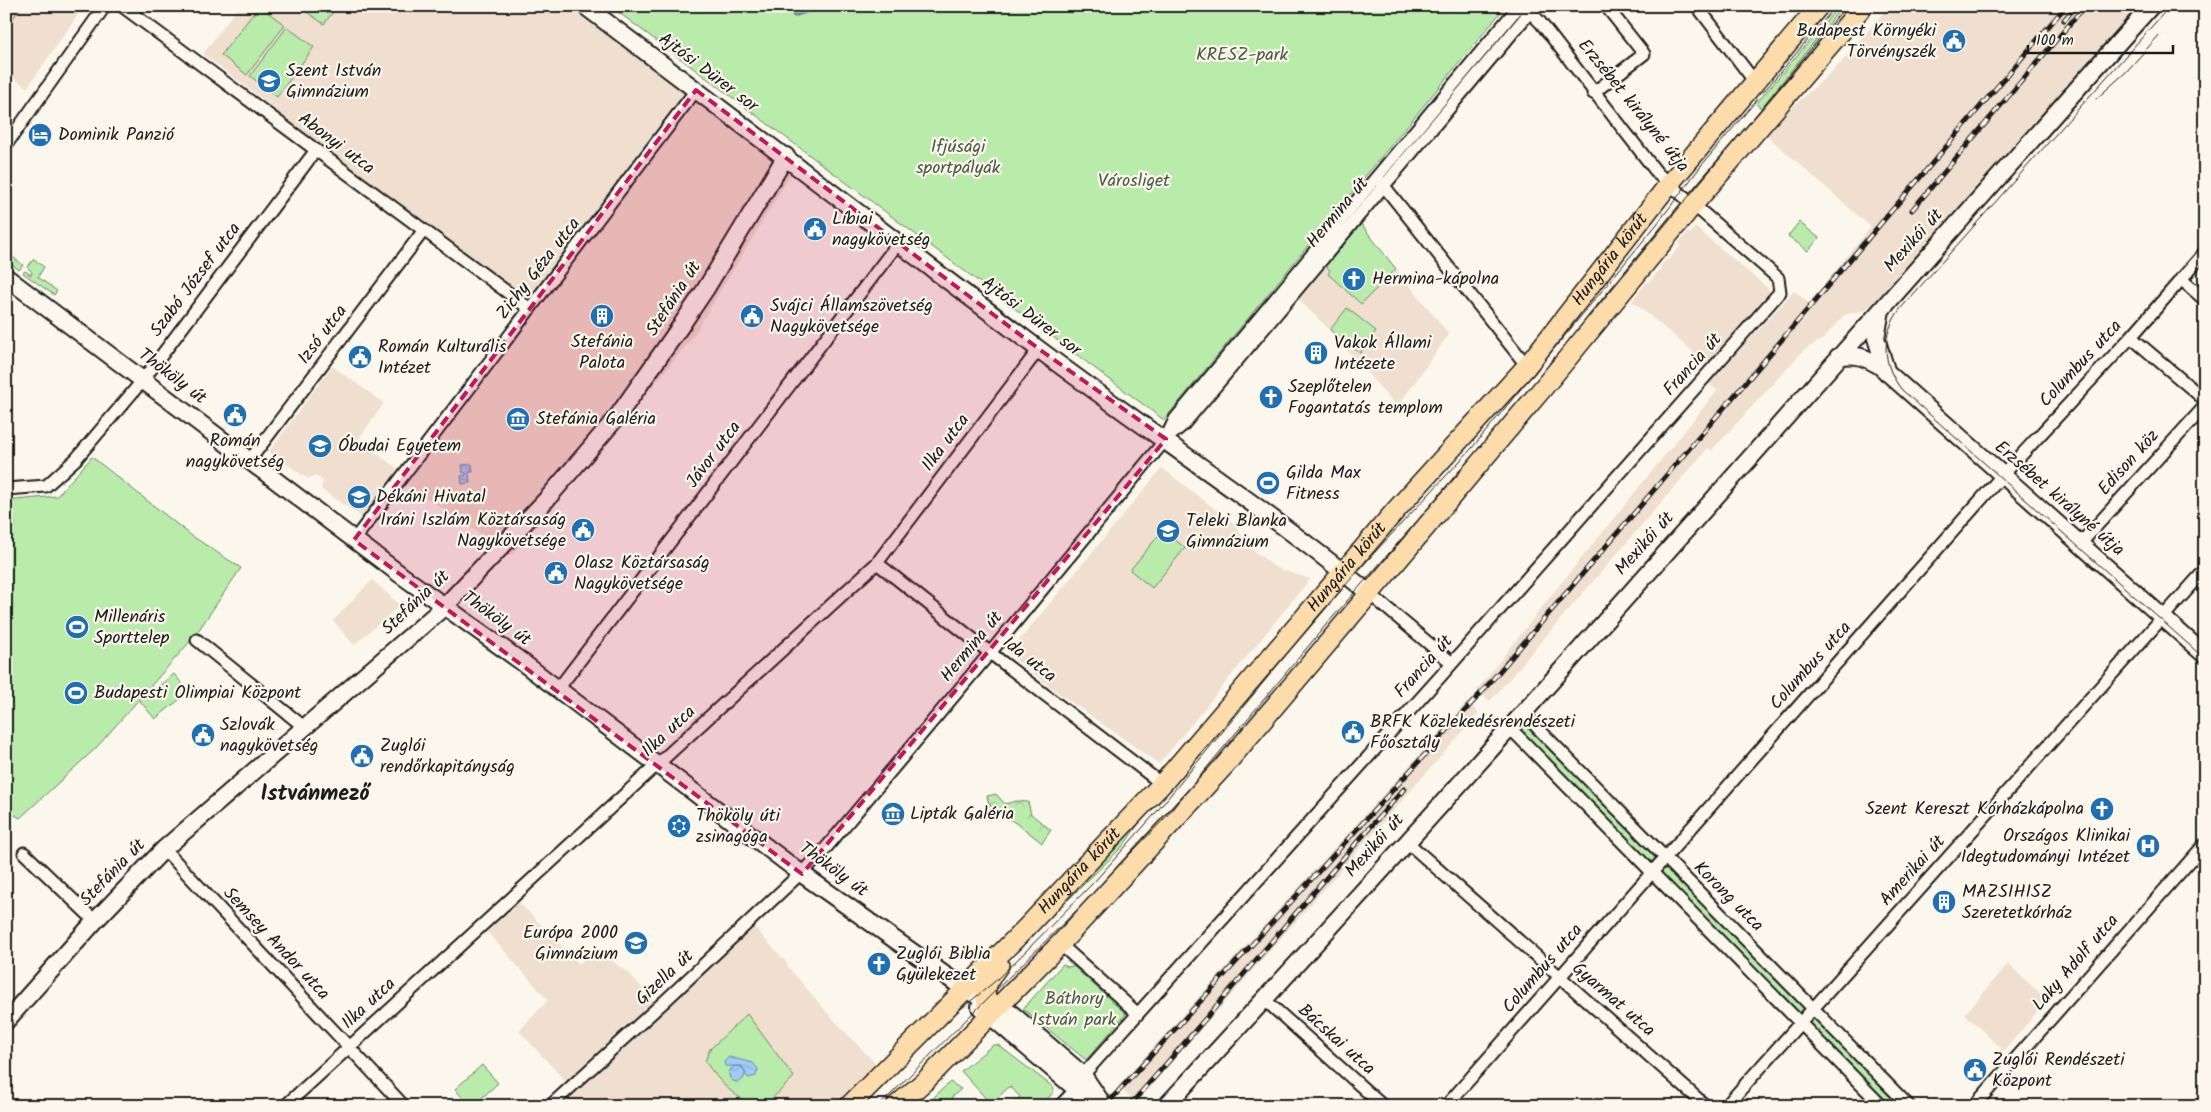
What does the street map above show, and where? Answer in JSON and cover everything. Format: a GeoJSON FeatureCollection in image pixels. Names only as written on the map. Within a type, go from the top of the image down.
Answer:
{"type":"FeatureCollection","features":[{"type":"Feature","properties":{"kind":"main road","name":"Hungária körút"},"geometry":{"type":"LineString","coordinates":[[849,1106],[966,990],[981,972],[1026,928],[1162,784],[1396,510],[1527,366],[1669,184],[1819,6]]}},
{"type":"Feature","properties":{"kind":"main road","name":"Hungária körút"},"geometry":{"type":"LineString","coordinates":[[896,1106],[926,1080],[991,1007],[1060,944],[1225,765],[1543,388],[1693,205],[1863,6]]}},
{"type":"Feature","properties":{"kind":"main road"},"geometry":{"type":"LineString","coordinates":[[991,1007],[985,985],[1026,928]]}},
{"type":"Feature","properties":{"kind":"street"},"geometry":{"type":"LineString","coordinates":[[6,145],[106,6]]}},
{"type":"Feature","properties":{"kind":"street","name":"Abonyi utca"},"geometry":{"type":"LineString","coordinates":[[122,6],[530,309]]}},
{"type":"Feature","properties":{"kind":"street","name":"Ajtósi Dürer sor"},"geometry":{"type":"LineString","coordinates":[[585,6],[1039,349],[1166,439],[1343,572],[1452,663]]}},
{"type":"Feature","properties":{"kind":"street"},"geometry":{"type":"LineString","coordinates":[[1518,6],[1533,9]]}},
{"type":"Feature","properties":{"kind":"street","name":"Hermina út"},"geometry":{"type":"LineString","coordinates":[[1166,439],[1174,419],[1518,6]]}},
{"type":"Feature","properties":{"kind":"street"},"geometry":{"type":"LineString","coordinates":[[1593,93],[1644,54],[1606,6]]}},
{"type":"Feature","properties":{"kind":"street"},"geometry":{"type":"LineString","coordinates":[[1697,6],[1755,82]]}},
{"type":"Feature","properties":{"kind":"street","name":"Mexikói út"},"geometry":{"type":"LineString","coordinates":[[1166,1106],[1265,1000],[1509,728],[1881,308],[2152,6]]}},
{"type":"Feature","properties":{"kind":"street","name":"Erzsébet királyné útja"},"geometry":{"type":"LineString","coordinates":[[1533,9],[1593,93],[1658,174],[1778,278]]}},
{"type":"Feature","properties":{"kind":"street","name":"Hermina út"},"geometry":{"type":"LineString","coordinates":[[802,874],[990,653],[1166,439],[1183,426],[1533,9]]}},
{"type":"Feature","properties":{"kind":"street","name":"Zichy Géza utca"},"geometry":{"type":"LineString","coordinates":[[354,540],[696,90]]}},
{"type":"Feature","properties":{"kind":"street","name":"Szabó József utca"},"geometry":{"type":"LineString","coordinates":[[6,489],[46,486],[76,459],[144,380],[316,150]]}},
{"type":"Feature","properties":{"kind":"street","name":"Stefánia út"},"geometry":{"type":"LineString","coordinates":[[6,1021],[95,920],[164,849],[445,606],[547,500],[617,417],[705,290],[786,156]]}},
{"type":"Feature","properties":{"kind":"street"},"geometry":{"type":"LineString","coordinates":[[1376,176],[1527,366]]}},
{"type":"Feature","properties":{"kind":"street","name":"Izsó utca"},"geometry":{"type":"LineString","coordinates":[[249,461],[424,230]]}},
{"type":"Feature","properties":{"kind":"street","name":"Jávor utca"},"geometry":{"type":"LineString","coordinates":[[558,689],[899,242]]}},
{"type":"Feature","properties":{"kind":"street","name":"Columbus utca"},"geometry":{"type":"LineString","coordinates":[[1446,1106],[2002,476],[2131,337],[2205,252]]}},
{"type":"Feature","properties":{"kind":"street","name":"Thököly út"},"geometry":{"type":"LineString","coordinates":[[6,277],[354,540],[558,689],[802,874],[991,1007],[1080,1082],[1102,1106]]}},
{"type":"Feature","properties":{"kind":"street","name":"Francia út"},"geometry":{"type":"LineString","coordinates":[[1060,1106],[1137,1013],[1452,663],[1778,295],[1780,285],[1778,278]]}},
{"type":"Feature","properties":{"kind":"street"},"geometry":{"type":"LineString","coordinates":[[2181,279],[2205,300]]}},
{"type":"Feature","properties":{"kind":"street"},"geometry":{"type":"LineString","coordinates":[[1881,308],[1876,338],[1887,373]]}},
{"type":"Feature","properties":{"kind":"street"},"geometry":{"type":"LineString","coordinates":[[2131,337],[2205,400]]}},
{"type":"Feature","properties":{"kind":"street","name":"Ilka utca"},"geometry":{"type":"LineString","coordinates":[[285,1106],[877,563],[1039,349]]}},
{"type":"Feature","properties":{"kind":"street","name":"Erzsébet királyné útja"},"geometry":{"type":"LineString","coordinates":[[1838,357],[1851,354],[1861,356],[1880,366],[2205,655]]}},
{"type":"Feature","properties":{"kind":"street","name":"Edison köz"},"geometry":{"type":"LineString","coordinates":[[2080,544],[2205,406]]}},
{"type":"Feature","properties":{"kind":"street","name":"Ida utca"},"geometry":{"type":"LineString","coordinates":[[877,563],[990,653],[1162,784]]}},
{"type":"Feature","properties":{"kind":"street","name":"Amerikai út"},"geometry":{"type":"LineString","coordinates":[[1726,1106],[2205,570]]}},
{"type":"Feature","properties":{"kind":"street"},"geometry":{"type":"LineString","coordinates":[[197,640],[304,727]]}},
{"type":"Feature","properties":{"kind":"street","name":"Korong utca"},"geometry":{"type":"LineString","coordinates":[[1522,712],[1909,1106]]}},
{"type":"Feature","properties":{"kind":"street","name":"Korong utca"},"geometry":{"type":"LineString","coordinates":[[1509,728],[1882,1106]]}},
{"type":"Feature","properties":{"kind":"street","name":"Gyarmat utca"},"geometry":{"type":"LineString","coordinates":[[1406,841],[1706,1106]]}},
{"type":"Feature","properties":{"kind":"street","name":"Laky Adolf utca"},"geometry":{"type":"LineString","coordinates":[[1974,1106],[2205,844]]}},
{"type":"Feature","properties":{"kind":"street","name":"Semsey Andor utca"},"geometry":{"type":"LineString","coordinates":[[164,849],[404,1106]]}},
{"type":"Feature","properties":{"kind":"street"},"geometry":{"type":"LineString","coordinates":[[24,853],[95,920]]}},
{"type":"Feature","properties":{"kind":"street","name":"Gizella út"},"geometry":{"type":"LineString","coordinates":[[550,1106],[802,874]]}},
{"type":"Feature","properties":{"kind":"street"},"geometry":{"type":"LineString","coordinates":[[1060,944],[1137,1013]]}},
{"type":"Feature","properties":{"kind":"street","name":"Bácskai utca"},"geometry":{"type":"LineString","coordinates":[[1265,1000],[1383,1106]]}},
{"type":"Feature","properties":{"kind":"highlighted area"},"geometry":{"type":"Polygon","coordinates":[[[696,90],[1039,349],[1166,439],[802,874],[354,540],[696,90]]]}},
{"type":"Feature","properties":{"kind":"shaded area"},"geometry":{"type":"Polygon","coordinates":[[[6,6],[84,6],[27,88],[6,72],[6,6]]]}},
{"type":"Feature","properties":{"kind":"shaded area"},"geometry":{"type":"Polygon","coordinates":[[[239,6],[573,6],[793,171],[690,341],[512,555],[404,483],[537,309],[274,114],[277,110],[203,54],[239,6]]]}},
{"type":"Feature","properties":{"kind":"shaded area"},"geometry":{"type":"Polygon","coordinates":[[[1889,6],[2139,6],[1997,173],[1879,301],[1864,310],[1844,315],[1823,339],[1804,350],[1712,450],[1708,448],[1490,701],[1477,690],[1717,391],[1709,383],[1794,291],[1809,303],[1871,227],[1764,133],[1840,64],[1889,6]]]}},
{"type":"Feature","properties":{"kind":"shaded area"},"geometry":{"type":"Polygon","coordinates":[[[1695,227],[1772,292],[1708,364],[1632,301],[1647,282],[1661,269],[1660,267],[1666,259],[1668,260],[1681,245],[1679,243],[1688,232],[1690,234],[1695,227]]]}},
{"type":"Feature","properties":{"kind":"shaded area"},"geometry":{"type":"Polygon","coordinates":[[[1326,266],[1331,270],[1328,273],[1361,304],[1396,269],[1449,334],[1397,407],[1324,324],[1298,299],[1326,266]]]}},
{"type":"Feature","properties":{"kind":"shaded area","name":"Óbudai Egyetem"},"geometry":{"type":"Polygon","coordinates":[[[332,366],[384,403],[358,440],[398,469],[363,518],[321,489],[323,481],[315,475],[308,479],[269,452],[332,366]]]}},
{"type":"Feature","properties":{"kind":"shaded area"},"geometry":{"type":"Polygon","coordinates":[[[1162,468],[1233,523],[1251,548],[1276,568],[1310,579],[1159,764],[1060,694],[1008,654],[1162,468]]]}},
{"type":"Feature","properties":{"kind":"shaded area"},"geometry":{"type":"Polygon","coordinates":[[[372,580],[400,605],[354,645],[333,621],[372,580]]]}},
{"type":"Feature","properties":{"kind":"shaded area"},"geometry":{"type":"Polygon","coordinates":[[[1467,702],[1479,713],[1136,1103],[1118,1086],[1467,702]]]}},
{"type":"Feature","properties":{"kind":"shaded area"},"geometry":{"type":"Polygon","coordinates":[[[514,897],[579,964],[595,948],[631,975],[662,1012],[754,927],[786,962],[831,1017],[878,1066],[836,1106],[555,1106],[573,1089],[519,1031],[548,1000],[483,927],[514,897]]]}},
{"type":"Feature","properties":{"kind":"shaded area"},"geometry":{"type":"Polygon","coordinates":[[[2008,964],[2047,1000],[2004,1051],[1965,1014],[2008,964]]]}},
{"type":"Feature","properties":{"kind":"green space"},"geometry":{"type":"Polygon","coordinates":[[[6,6],[22,6],[6,28],[6,6]]]}},
{"type":"Feature","properties":{"kind":"green space"},"geometry":{"type":"Polygon","coordinates":[[[259,6],[285,25],[247,75],[221,55],[259,6]]]}},
{"type":"Feature","properties":{"kind":"green space"},"geometry":{"type":"Polygon","coordinates":[[[307,6],[337,6],[324,24],[304,10],[307,6]]]}},
{"type":"Feature","properties":{"kind":"green space","name":"Városliget"},"geometry":{"type":"Polygon","coordinates":[[[610,6],[1506,6],[1164,420],[610,6]]]}},
{"type":"Feature","properties":{"kind":"green space"},"geometry":{"type":"Polygon","coordinates":[[[1839,6],[1843,6],[1761,108],[1756,104],[1839,6]]]}},
{"type":"Feature","properties":{"kind":"green space"},"geometry":{"type":"Polygon","coordinates":[[[287,27],[314,47],[277,97],[250,76],[287,27]]]}},
{"type":"Feature","properties":{"kind":"green space"},"geometry":{"type":"Polygon","coordinates":[[[1799,222],[1819,238],[1808,251],[1788,236],[1799,222]]]}},
{"type":"Feature","properties":{"kind":"green space"},"geometry":{"type":"Polygon","coordinates":[[[1361,224],[1396,269],[1361,304],[1328,274],[1330,270],[1326,266],[1361,224]]]}},
{"type":"Feature","properties":{"kind":"green space"},"geometry":{"type":"Polygon","coordinates":[[[6,252],[23,265],[19,270],[6,260],[6,252]]]}},
{"type":"Feature","properties":{"kind":"green space"},"geometry":{"type":"Polygon","coordinates":[[[34,259],[44,267],[38,277],[57,291],[54,295],[23,273],[25,271],[31,275],[32,272],[27,267],[34,259]]]}},
{"type":"Feature","properties":{"kind":"green space"},"geometry":{"type":"Polygon","coordinates":[[[1347,308],[1376,331],[1360,353],[1330,330],[1347,308]]]}},
{"type":"Feature","properties":{"kind":"green space","name":"Millenáris Sporttelep"},"geometry":{"type":"Polygon","coordinates":[[[92,457],[192,536],[241,568],[194,637],[96,748],[20,818],[6,810],[6,501],[57,496],[92,457]]]}},
{"type":"Feature","properties":{"kind":"green space"},"geometry":{"type":"Polygon","coordinates":[[[1163,530],[1185,548],[1152,588],[1130,570],[1163,530]]]}},
{"type":"Feature","properties":{"kind":"green space"},"geometry":{"type":"Polygon","coordinates":[[[174,674],[189,692],[155,719],[140,701],[174,674]]]}},
{"type":"Feature","properties":{"kind":"green space"},"geometry":{"type":"Polygon","coordinates":[[[1527,722],[1904,1106],[1887,1106],[1517,732],[1527,722]]]}},
{"type":"Feature","properties":{"kind":"green space"},"geometry":{"type":"Polygon","coordinates":[[[996,794],[1005,804],[1016,801],[1028,802],[1031,814],[1051,830],[1042,843],[989,805],[987,796],[996,794]]]}},
{"type":"Feature","properties":{"kind":"green space"},"geometry":{"type":"Polygon","coordinates":[[[1151,807],[1153,808],[1142,819],[1123,846],[1068,900],[1086,872],[1151,807]]]}},
{"type":"Feature","properties":{"kind":"green space","name":"Báthory István park"},"geometry":{"type":"Polygon","coordinates":[[[1063,964],[1067,967],[1073,966],[1126,1014],[1086,1060],[1023,1009],[1063,964]]]}},
{"type":"Feature","properties":{"kind":"green space"},"geometry":{"type":"Polygon","coordinates":[[[747,1014],[794,1077],[768,1102],[759,1104],[741,1098],[732,1092],[705,1061],[710,1049],[747,1014]]]}},
{"type":"Feature","properties":{"kind":"green space"},"geometry":{"type":"Polygon","coordinates":[[[993,1045],[998,1045],[1053,1087],[1054,1091],[1042,1106],[1010,1106],[1020,1097],[1010,1086],[991,1104],[961,1071],[993,1045]]]}},
{"type":"Feature","properties":{"kind":"green space"},"geometry":{"type":"Polygon","coordinates":[[[482,1065],[498,1083],[473,1106],[470,1106],[455,1089],[482,1065]]]}},
{"type":"Feature","properties":{"kind":"green space"},"geometry":{"type":"Polygon","coordinates":[[[950,1082],[961,1089],[951,1098],[958,1106],[935,1106],[934,1097],[950,1082]]]}},
{"type":"Feature","properties":{"kind":"water"},"geometry":{"type":"Polygon","coordinates":[[[472,464],[473,472],[469,472],[470,483],[462,484],[461,476],[466,475],[466,473],[463,473],[462,465],[472,464]]]}},
{"type":"Feature","properties":{"kind":"water"},"geometry":{"type":"Polygon","coordinates":[[[729,1057],[753,1063],[758,1069],[756,1076],[748,1078],[742,1066],[725,1066],[724,1062],[729,1057]]]}},
{"type":"Feature","properties":{"kind":"water"},"geometry":{"type":"Polygon","coordinates":[[[737,1066],[745,1074],[737,1082],[729,1074],[737,1066]]]}},
{"type":"Feature","properties":{"kind":"waterway"},"geometry":{"type":"LineString","coordinates":[[788,6],[794,16],[809,11]]}},
{"type":"Feature","properties":{"kind":"tram line"},"geometry":{"type":"LineString","coordinates":[[863,1106],[957,1012],[993,983],[1023,954],[1094,882],[1153,816],[1319,615],[1472,448],[1657,224],[1701,166],[1836,6]]}},
{"type":"Feature","properties":{"kind":"tram line"},"geometry":{"type":"LineString","coordinates":[[1589,317],[1846,6]]}},
{"type":"Feature","properties":{"kind":"tram line"},"geometry":{"type":"LineString","coordinates":[[2170,6],[1901,308],[1890,328],[1886,349],[1890,370],[1902,390],[2205,659]]}},
{"type":"Feature","properties":{"kind":"tram line"},"geometry":{"type":"LineString","coordinates":[[2096,99],[2126,72],[2161,33]]}},
{"type":"Feature","properties":{"kind":"tram line"},"geometry":{"type":"LineString","coordinates":[[1100,885],[1164,819],[1326,625],[1461,471]]}},
{"type":"Feature","properties":{"kind":"tram line"},"geometry":{"type":"LineString","coordinates":[[879,1106],[1087,900]]}},
{"type":"Feature","properties":{"kind":"railway"},"geometry":{"type":"LineString","coordinates":[[1105,1106],[1481,693],[2066,6]]}},
{"type":"Feature","properties":{"kind":"railway"},"geometry":{"type":"LineString","coordinates":[[2064,20],[2076,6]]}},
{"type":"Feature","properties":{"kind":"railway"},"geometry":{"type":"LineString","coordinates":[[1912,210],[2085,6]]}},
{"type":"Feature","properties":{"kind":"railway"},"geometry":{"type":"LineString","coordinates":[[1129,1106],[1404,789]]}},
{"type":"Feature","properties":{"kind":"place","name":"Budapest Környéki Törvényszék"},"geometry":{"type":"Point","coordinates":[1954,41]}},
{"type":"Feature","properties":{"kind":"place","name":"Szent István Gimnázium"},"geometry":{"type":"Point","coordinates":[269,81]}},
{"type":"Feature","properties":{"kind":"place","name":"Dominik Panzió"},"geometry":{"type":"Point","coordinates":[40,135]}},
{"type":"Feature","properties":{"kind":"place","name":"Líbiai nagykövetség"},"geometry":{"type":"Point","coordinates":[815,229]}},
{"type":"Feature","properties":{"kind":"place","name":"Hermina-kápolna"},"geometry":{"type":"Point","coordinates":[1354,279]}},
{"type":"Feature","properties":{"kind":"place","name":"Stefánia Palota"},"geometry":{"type":"Point","coordinates":[602,316]}},
{"type":"Feature","properties":{"kind":"place","name":"Svájci Államszövetség Nagykövetsége"},"geometry":{"type":"Point","coordinates":[752,316]}},
{"type":"Feature","properties":{"kind":"place","name":"Vakok Állami Intézete"},"geometry":{"type":"Point","coordinates":[1316,353]}},
{"type":"Feature","properties":{"kind":"place","name":"Román Kulturális Intézet"},"geometry":{"type":"Point","coordinates":[360,357]}},
{"type":"Feature","properties":{"kind":"place","name":"Szeplőtelen Fogantatás templom"},"geometry":{"type":"Point","coordinates":[1271,397]}},
{"type":"Feature","properties":{"kind":"place","name":"Román nagykövetség"},"geometry":{"type":"Point","coordinates":[235,415]}},
{"type":"Feature","properties":{"kind":"place","name":"Stefánia Galéria"},"geometry":{"type":"Point","coordinates":[518,419]}},
{"type":"Feature","properties":{"kind":"place","name":"Óbudai Egyetem"},"geometry":{"type":"Point","coordinates":[320,446]}},
{"type":"Feature","properties":{"kind":"place","name":"Gilda Max Fitness"},"geometry":{"type":"Point","coordinates":[1268,483]}},
{"type":"Feature","properties":{"kind":"place","name":"Dékáni Hivatal"},"geometry":{"type":"Point","coordinates":[359,497]}},
{"type":"Feature","properties":{"kind":"place","name":"Iráni Iszlám Köztársaság Nagykövetsége"},"geometry":{"type":"Point","coordinates":[583,530]}},
{"type":"Feature","properties":{"kind":"place","name":"Teleki Blanka Gimnázium"},"geometry":{"type":"Point","coordinates":[1168,531]}},
{"type":"Feature","properties":{"kind":"place","name":"Olasz Köztársaság Nagykövetsége"},"geometry":{"type":"Point","coordinates":[556,573]}},
{"type":"Feature","properties":{"kind":"place","name":"Millenáris Sporttelep"},"geometry":{"type":"Point","coordinates":[77,627]}},
{"type":"Feature","properties":{"kind":"place","name":"Budapesti Olimpiai Központ"},"geometry":{"type":"Point","coordinates":[76,693]}},
{"type":"Feature","properties":{"kind":"place","name":"BRFK Közlekedésrendészeti Főosztály"},"geometry":{"type":"Point","coordinates":[1353,732]}},
{"type":"Feature","properties":{"kind":"place","name":"Szlovák nagykövetség"},"geometry":{"type":"Point","coordinates":[203,735]}},
{"type":"Feature","properties":{"kind":"place","name":"Zuglói rendőrkapitányság"},"geometry":{"type":"Point","coordinates":[362,756]}},
{"type":"Feature","properties":{"kind":"place","name":"Szent Kereszt Kórházkápolna"},"geometry":{"type":"Point","coordinates":[2102,809]}},
{"type":"Feature","properties":{"kind":"place","name":"Lipták Galéria"},"geometry":{"type":"Point","coordinates":[893,814]}},
{"type":"Feature","properties":{"kind":"place","name":"Thököly úti zsinagóga"},"geometry":{"type":"Point","coordinates":[679,826]}},
{"type":"Feature","properties":{"kind":"place","name":"Országos Klinikai Idegtudományi Intézet"},"geometry":{"type":"Point","coordinates":[2148,846]}},
{"type":"Feature","properties":{"kind":"place","name":"MAZSIHISZ Szeretetkórház"},"geometry":{"type":"Point","coordinates":[1944,902]}},
{"type":"Feature","properties":{"kind":"place","name":"Európa 2000 Gimnázium"},"geometry":{"type":"Point","coordinates":[636,943]}},
{"type":"Feature","properties":{"kind":"place","name":"Zuglói Biblia Gyülekezet"},"geometry":{"type":"Point","coordinates":[879,964]}},
{"type":"Feature","properties":{"kind":"place","name":"Zuglói Rendészeti Központ"},"geometry":{"type":"Point","coordinates":[1975,1070]}},
{"type":"Feature","properties":{"kind":"district","name":"Istvánmező"},"geometry":{"type":"Point","coordinates":[315,794]}},
{"type":"Feature","properties":{"kind":"park label","name":"KRESZ-park"},"geometry":{"type":"Point","coordinates":[1242,55]}},
{"type":"Feature","properties":{"kind":"park label","name":"Ifjúsági sportpályák"},"geometry":{"type":"Point","coordinates":[958,157]}}]}
